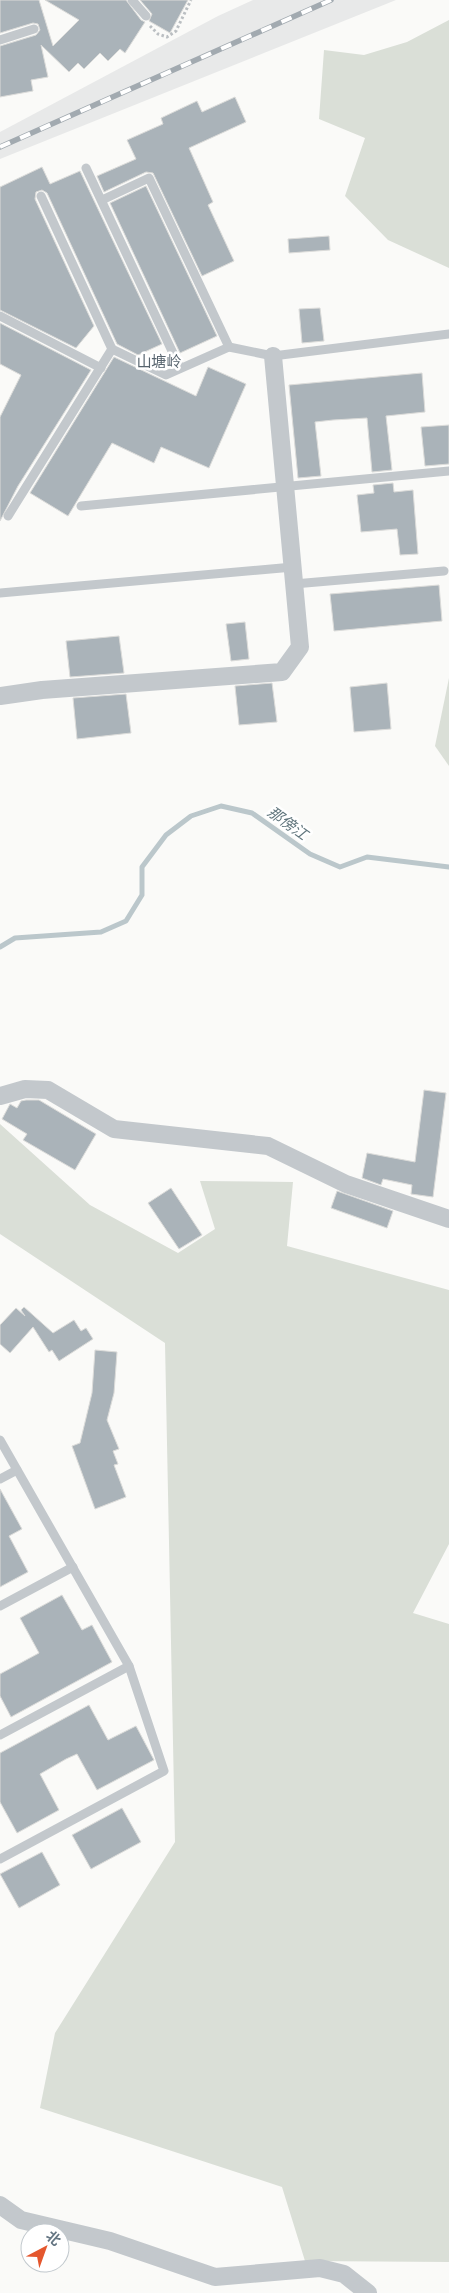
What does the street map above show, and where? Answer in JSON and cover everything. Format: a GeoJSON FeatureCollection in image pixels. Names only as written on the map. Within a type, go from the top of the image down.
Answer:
{"type":"FeatureCollection","features":[{"type":"Feature","properties":{"kind":"street"},"geometry":{"type":"LineString","coordinates":[[0,696],[42,690],[282,672],[300,647],[273,356]]}},
{"type":"Feature","properties":{"kind":"street"},"geometry":{"type":"LineString","coordinates":[[0,1096],[25,1089],[48,1090],[114,1130],[268,1146],[346,1184],[449,1219]]}},
{"type":"Feature","properties":{"kind":"street"},"geometry":{"type":"LineString","coordinates":[[0,2205],[21,2220],[110,2241],[215,2277],[320,2268],[344,2274],[368,2293]]}},
{"type":"Feature","properties":{"kind":"lane"},"geometry":{"type":"LineString","coordinates":[[132,0],[146,16]]}},
{"type":"Feature","properties":{"kind":"lane"},"geometry":{"type":"LineString","coordinates":[[0,40],[34,29]]}},
{"type":"Feature","properties":{"kind":"lane"},"geometry":{"type":"LineString","coordinates":[[86,168],[180,368]]}},
{"type":"Feature","properties":{"kind":"lane"},"geometry":{"type":"LineString","coordinates":[[102,200],[149,178],[229,347]]}},
{"type":"Feature","properties":{"kind":"lane"},"geometry":{"type":"LineString","coordinates":[[41,196],[112,349],[166,375],[229,347],[273,356],[449,334]]}},
{"type":"Feature","properties":{"kind":"lane"},"geometry":{"type":"LineString","coordinates":[[0,316],[101,368]]}},
{"type":"Feature","properties":{"kind":"lane"},"geometry":{"type":"LineString","coordinates":[[8,516],[112,349]]}},
{"type":"Feature","properties":{"kind":"lane"},"geometry":{"type":"LineString","coordinates":[[81,506],[449,471]]}},
{"type":"Feature","properties":{"kind":"lane"},"geometry":{"type":"LineString","coordinates":[[0,593],[294,576],[444,571]]}},
{"type":"Feature","properties":{"kind":"lane"},"geometry":{"type":"LineString","coordinates":[[0,1440],[129,1666],[164,1771],[0,1859]]}},
{"type":"Feature","properties":{"kind":"lane"},"geometry":{"type":"LineString","coordinates":[[0,1479],[17,1470]]}},
{"type":"Feature","properties":{"kind":"lane"},"geometry":{"type":"LineString","coordinates":[[0,1606],[73,1567]]}},
{"type":"Feature","properties":{"kind":"lane"},"geometry":{"type":"LineString","coordinates":[[0,1735],[129,1666]]}},
{"type":"Feature","properties":{"kind":"path"},"geometry":{"type":"LineString","coordinates":[[146,16],[150,28],[158,34],[167,37],[176,31],[191,0]]}},
{"type":"Feature","properties":{"kind":"shaded area"},"geometry":{"type":"Polygon","coordinates":[[[253,0],[396,0],[0,159],[0,132],[218,16],[253,0]]]}},
{"type":"Feature","properties":{"kind":"shaded area"},"geometry":{"type":"Polygon","coordinates":[[[449,20],[449,268],[388,240],[345,196],[365,138],[319,119],[324,50],[364,55],[407,42],[449,20]]]}},
{"type":"Feature","properties":{"kind":"shaded area"},"geometry":{"type":"Polygon","coordinates":[[[449,678],[449,766],[435,746],[449,678]]]}},
{"type":"Feature","properties":{"kind":"shaded area"},"geometry":{"type":"Polygon","coordinates":[[[0,1124],[90,1205],[178,1253],[215,1229],[200,1181],[293,1182],[287,1246],[449,1290],[449,1544],[413,1613],[449,1624],[449,2262],[305,2261],[282,2187],[40,2108],[55,2033],[175,1842],[165,1343],[0,1234],[0,1124]]]}},
{"type":"Feature","properties":{"kind":"building"},"geometry":{"type":"Polygon","coordinates":[[[0,0],[39,0],[53,46],[79,20],[45,0],[126,0],[141,20],[145,22],[125,53],[120,49],[108,61],[100,53],[84,69],[78,63],[69,72],[41,45],[48,77],[31,80],[33,91],[0,97],[0,46],[36,35],[40,30],[38,24],[33,23],[0,33],[0,0]]]}},
{"type":"Feature","properties":{"kind":"building"},"geometry":{"type":"Polygon","coordinates":[[[140,0],[188,0],[170,33],[149,21],[152,14],[140,0]]]}},
{"type":"Feature","properties":{"kind":"building"},"geometry":{"type":"Polygon","coordinates":[[[235,97],[246,122],[189,148],[213,202],[208,205],[234,261],[202,276],[153,173],[146,172],[104,192],[97,176],[136,159],[127,140],[163,124],[161,118],[197,101],[202,112],[235,97]]]}},
{"type":"Feature","properties":{"kind":"building"},"geometry":{"type":"Polygon","coordinates":[[[42,167],[50,184],[80,171],[162,344],[138,355],[117,344],[47,193],[42,190],[36,192],[35,199],[94,326],[76,348],[0,310],[0,187],[42,167]]]}},
{"type":"Feature","properties":{"kind":"building"},"geometry":{"type":"Polygon","coordinates":[[[146,186],[217,336],[180,353],[110,203],[146,186]]]}},
{"type":"Feature","properties":{"kind":"building"},"geometry":{"type":"Polygon","coordinates":[[[329,236],[330,250],[289,253],[288,239],[329,236]]]}},
{"type":"Feature","properties":{"kind":"building"},"geometry":{"type":"Polygon","coordinates":[[[320,308],[324,341],[302,343],[299,309],[320,308]]]}},
{"type":"Feature","properties":{"kind":"building"},"geometry":{"type":"Polygon","coordinates":[[[0,323],[91,370],[18,486],[0,521],[0,417],[21,375],[0,364],[0,323]]]}},
{"type":"Feature","properties":{"kind":"building"},"geometry":{"type":"Polygon","coordinates":[[[114,357],[196,396],[208,367],[246,384],[209,468],[161,447],[154,463],[112,443],[68,516],[30,493],[114,357]]]}},
{"type":"Feature","properties":{"kind":"building"},"geometry":{"type":"Polygon","coordinates":[[[422,373],[425,412],[386,416],[392,470],[372,472],[367,418],[333,420],[315,422],[321,476],[298,478],[289,385],[422,373]]]}},
{"type":"Feature","properties":{"kind":"building"},"geometry":{"type":"Polygon","coordinates":[[[449,425],[449,464],[425,466],[421,427],[449,425]]]}},
{"type":"Feature","properties":{"kind":"building"},"geometry":{"type":"Polygon","coordinates":[[[393,483],[394,492],[413,490],[418,554],[400,555],[397,529],[361,532],[357,495],[374,493],[373,485],[393,483]]]}},
{"type":"Feature","properties":{"kind":"building"},"geometry":{"type":"Polygon","coordinates":[[[439,585],[442,621],[334,631],[330,594],[439,585]]]}},
{"type":"Feature","properties":{"kind":"building"},"geometry":{"type":"Polygon","coordinates":[[[245,622],[249,659],[231,661],[226,624],[245,622]]]}},
{"type":"Feature","properties":{"kind":"building"},"geometry":{"type":"Polygon","coordinates":[[[119,636],[124,673],[70,677],[66,641],[119,636]]]}},
{"type":"Feature","properties":{"kind":"building"},"geometry":{"type":"Polygon","coordinates":[[[272,683],[277,722],[239,725],[235,686],[272,683]]]}},
{"type":"Feature","properties":{"kind":"building"},"geometry":{"type":"Polygon","coordinates":[[[387,683],[391,729],[354,732],[350,687],[387,683]]]}},
{"type":"Feature","properties":{"kind":"building"},"geometry":{"type":"Polygon","coordinates":[[[126,694],[131,733],[77,739],[73,698],[126,694]]]}},
{"type":"Feature","properties":{"kind":"building"},"geometry":{"type":"Polygon","coordinates":[[[424,1090],[446,1093],[433,1197],[411,1194],[412,1185],[383,1179],[381,1185],[362,1178],[367,1153],[415,1162],[424,1090]]]}},
{"type":"Feature","properties":{"kind":"building"},"geometry":{"type":"Polygon","coordinates":[[[39,1100],[96,1134],[75,1170],[23,1140],[27,1134],[2,1119],[10,1104],[17,1108],[21,1101],[39,1100]]]}},
{"type":"Feature","properties":{"kind":"building"},"geometry":{"type":"Polygon","coordinates":[[[171,1188],[202,1235],[179,1249],[148,1203],[171,1188]]]}},
{"type":"Feature","properties":{"kind":"building"},"geometry":{"type":"Polygon","coordinates":[[[337,1191],[393,1211],[387,1228],[331,1208],[337,1191]]]}},
{"type":"Feature","properties":{"kind":"building"},"geometry":{"type":"Polygon","coordinates":[[[24,1307],[53,1333],[74,1320],[81,1331],[86,1328],[93,1339],[59,1361],[52,1350],[49,1352],[33,1327],[10,1353],[0,1344],[0,1325],[16,1308],[25,1316],[21,1310],[24,1307]]]}},
{"type":"Feature","properties":{"kind":"building"},"geometry":{"type":"Polygon","coordinates":[[[95,1350],[117,1352],[114,1393],[107,1420],[119,1449],[113,1451],[118,1464],[114,1465],[126,1497],[95,1509],[72,1446],[80,1443],[92,1393],[95,1350]]]}},
{"type":"Feature","properties":{"kind":"building"},"geometry":{"type":"Polygon","coordinates":[[[0,1489],[22,1529],[9,1536],[28,1572],[0,1587],[0,1489]]]}},
{"type":"Feature","properties":{"kind":"building"},"geometry":{"type":"Polygon","coordinates":[[[62,1595],[82,1630],[92,1625],[112,1662],[11,1717],[0,1696],[0,1674],[39,1653],[20,1618],[62,1595]]]}},
{"type":"Feature","properties":{"kind":"building"},"geometry":{"type":"Polygon","coordinates":[[[89,1705],[108,1740],[136,1726],[154,1760],[97,1790],[77,1754],[66,1759],[40,1774],[59,1810],[17,1833],[0,1802],[0,1753],[89,1705]]]}},
{"type":"Feature","properties":{"kind":"building"},"geometry":{"type":"Polygon","coordinates":[[[122,1808],[141,1842],[91,1869],[72,1835],[122,1808]]]}},
{"type":"Feature","properties":{"kind":"building"},"geometry":{"type":"Polygon","coordinates":[[[42,1852],[60,1885],[19,1908],[0,1874],[42,1852]]]}},
{"type":"Feature","properties":{"kind":"waterway","name":"那傍江"},"geometry":{"type":"LineString","coordinates":[[0,947],[15,938],[101,932],[126,921],[142,895],[142,867],[166,835],[191,816],[221,806],[252,813],[310,854],[340,867],[367,857],[449,867]]}},
{"type":"Feature","properties":{"kind":"railway"},"geometry":{"type":"LineString","coordinates":[[0,147],[331,0]]}},
{"type":"Feature","properties":{"kind":"district","name":"山塘岭"},"geometry":{"type":"Point","coordinates":[159,361]}}]}
